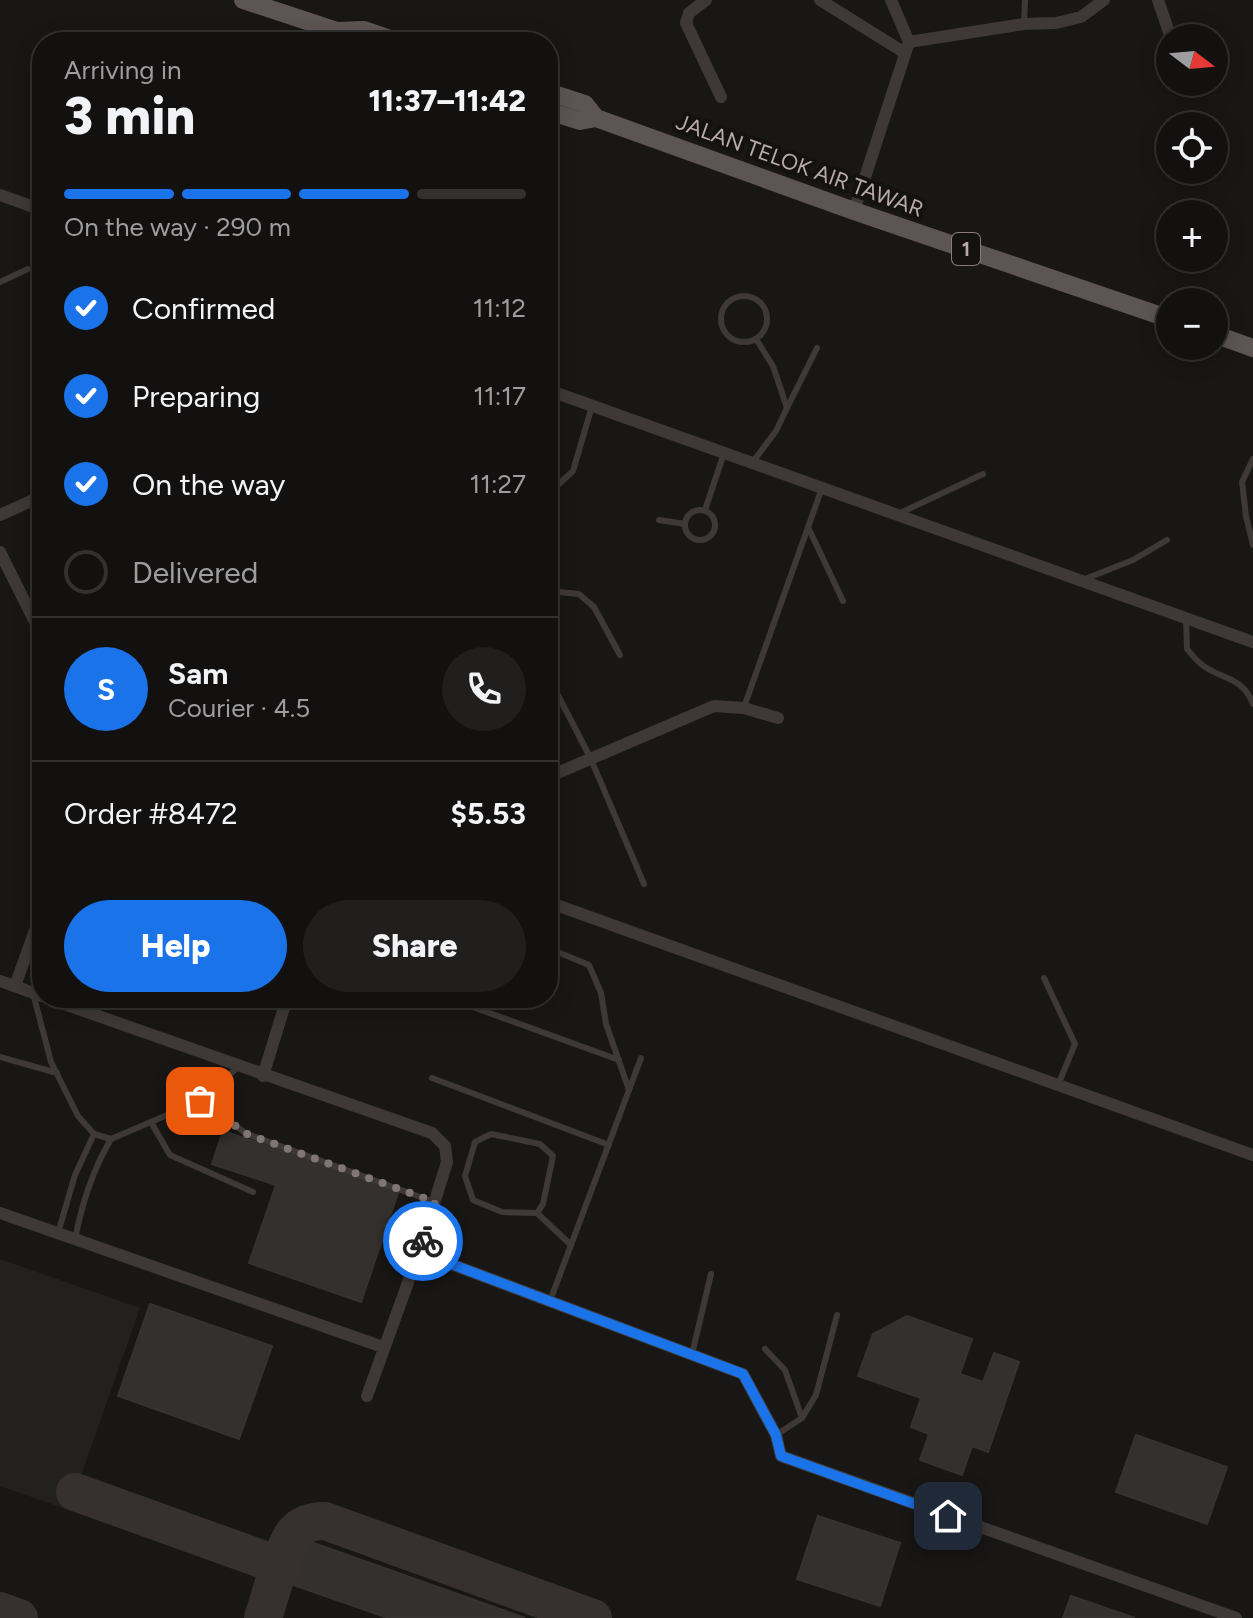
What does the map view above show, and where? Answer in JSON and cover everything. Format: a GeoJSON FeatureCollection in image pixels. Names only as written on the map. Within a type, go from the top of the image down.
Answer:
{"type":"FeatureCollection","features":[{"type":"Feature","properties":{"kind":"main road"},"geometry":{"type":"LineString","coordinates":[[243,0],[330,32]]}},
{"type":"Feature","properties":{"kind":"main road","name":"JALAN TELOK AIR TAWAR"},"geometry":{"type":"LineString","coordinates":[[558,95],[585,104],[596,118]]}},
{"type":"Feature","properties":{"kind":"main road","name":"JALAN TELOK AIR TAWAR"},"geometry":{"type":"LineString","coordinates":[[558,114],[580,121],[596,118],[854,211],[1156,314]]}},
{"type":"Feature","properties":{"kind":"main road"},"geometry":{"type":"LineString","coordinates":[[1228,339],[1253,348]]}},
{"type":"Feature","properties":{"kind":"street"},"geometry":{"type":"LineString","coordinates":[[706,0],[689,13],[686,23],[721,97]]}},
{"type":"Feature","properties":{"kind":"street"},"geometry":{"type":"LineString","coordinates":[[820,0],[907,48],[1024,24],[1056,23],[1081,17],[1104,0]]}},
{"type":"Feature","properties":{"kind":"street"},"geometry":{"type":"LineString","coordinates":[[854,211],[907,48],[891,0]]}},
{"type":"Feature","properties":{"kind":"street"},"geometry":{"type":"LineString","coordinates":[[1158,0],[1166,24]]}},
{"type":"Feature","properties":{"kind":"street"},"geometry":{"type":"LineString","coordinates":[[0,195],[32,206]]}},
{"type":"Feature","properties":{"kind":"street"},"geometry":{"type":"LineString","coordinates":[[558,394],[1253,642]]}},
{"type":"Feature","properties":{"kind":"street"},"geometry":{"type":"LineString","coordinates":[[0,515],[32,501]]}},
{"type":"Feature","properties":{"kind":"street"},"geometry":{"type":"LineString","coordinates":[[0,552],[32,616]]}},
{"type":"Feature","properties":{"kind":"street"},"geometry":{"type":"LineString","coordinates":[[558,772],[714,706],[744,708],[778,718]]}},
{"type":"Feature","properties":{"kind":"street"},"geometry":{"type":"LineString","coordinates":[[558,906],[1253,1155]]}},
{"type":"Feature","properties":{"kind":"street"},"geometry":{"type":"LineString","coordinates":[[15,986],[32,939]]}},
{"type":"Feature","properties":{"kind":"street"},"geometry":{"type":"LineString","coordinates":[[0,981],[32,993]]}},
{"type":"Feature","properties":{"kind":"street"},"geometry":{"type":"LineString","coordinates":[[74,1008],[432,1133],[445,1146],[447,1162],[435,1202],[367,1396]]}},
{"type":"Feature","properties":{"kind":"street"},"geometry":{"type":"LineString","coordinates":[[263,1076],[284,1008]]}},
{"type":"Feature","properties":{"kind":"street"},"geometry":{"type":"LineString","coordinates":[[0,1213],[383,1347]]}},
{"type":"Feature","properties":{"kind":"street"},"geometry":{"type":"LineString","coordinates":[[419,1252],[743,1374],[776,1435],[781,1456],[1236,1618]]}},
{"type":"Feature","properties":{"kind":"lane"},"geometry":{"type":"LineString","coordinates":[[1024,24],[1025,0]]}},
{"type":"Feature","properties":{"kind":"lane"},"geometry":{"type":"LineString","coordinates":[[0,282],[28,269]]}},
{"type":"Feature","properties":{"kind":"lane"},"geometry":{"type":"LineString","coordinates":[[738,295],[751,296],[763,304],[768,316],[766,329],[756,339],[743,343],[731,339],[722,328],[721,314],[726,302],[738,295]]}},
{"type":"Feature","properties":{"kind":"lane"},"geometry":{"type":"LineString","coordinates":[[756,339],[773,366],[787,408]]}},
{"type":"Feature","properties":{"kind":"lane"},"geometry":{"type":"LineString","coordinates":[[752,463],[776,431],[817,348]]}},
{"type":"Feature","properties":{"kind":"lane"},"geometry":{"type":"LineString","coordinates":[[558,484],[573,471],[592,406]]}},
{"type":"Feature","properties":{"kind":"lane"},"geometry":{"type":"LineString","coordinates":[[705,510],[724,453]]}},
{"type":"Feature","properties":{"kind":"lane"},"geometry":{"type":"LineString","coordinates":[[1253,459],[1242,482],[1253,545]]}},
{"type":"Feature","properties":{"kind":"lane"},"geometry":{"type":"LineString","coordinates":[[897,514],[983,474]]}},
{"type":"Feature","properties":{"kind":"lane"},"geometry":{"type":"LineString","coordinates":[[744,708],[822,488]]}},
{"type":"Feature","properties":{"kind":"lane"},"geometry":{"type":"LineString","coordinates":[[705,510],[712,515],[715,524],[713,533],[705,539],[695,539],[688,533],[685,524],[691,512],[705,510]]}},
{"type":"Feature","properties":{"kind":"lane"},"geometry":{"type":"LineString","coordinates":[[659,520],[685,524]]}},
{"type":"Feature","properties":{"kind":"lane"},"geometry":{"type":"LineString","coordinates":[[808,527],[843,601]]}},
{"type":"Feature","properties":{"kind":"lane"},"geometry":{"type":"LineString","coordinates":[[1081,580],[1133,560],[1167,540]]}},
{"type":"Feature","properties":{"kind":"lane"},"geometry":{"type":"LineString","coordinates":[[558,592],[579,594],[594,607],[620,655]]}},
{"type":"Feature","properties":{"kind":"lane"},"geometry":{"type":"LineString","coordinates":[[1186,618],[1187,649],[1202,666],[1232,678],[1249,694],[1253,704]]}},
{"type":"Feature","properties":{"kind":"lane"},"geometry":{"type":"LineString","coordinates":[[558,695],[590,757],[644,884]]}},
{"type":"Feature","properties":{"kind":"lane"},"geometry":{"type":"LineString","coordinates":[[558,952],[589,965],[601,993],[606,1024],[629,1091]]}},
{"type":"Feature","properties":{"kind":"lane"},"geometry":{"type":"LineString","coordinates":[[1044,978],[1075,1044],[1058,1085]]}},
{"type":"Feature","properties":{"kind":"lane"},"geometry":{"type":"LineString","coordinates":[[43,1008],[57,1073],[78,1116],[94,1134],[111,1139]]}},
{"type":"Feature","properties":{"kind":"lane"},"geometry":{"type":"LineString","coordinates":[[476,1008],[619,1060]]}},
{"type":"Feature","properties":{"kind":"lane"},"geometry":{"type":"LineString","coordinates":[[0,1057],[57,1073]]}},
{"type":"Feature","properties":{"kind":"lane"},"geometry":{"type":"LineString","coordinates":[[550,1301],[641,1058]]}},
{"type":"Feature","properties":{"kind":"lane"},"geometry":{"type":"LineString","coordinates":[[75,1239],[81,1208],[96,1164],[111,1139],[200,1101],[238,1067]]}},
{"type":"Feature","properties":{"kind":"lane"},"geometry":{"type":"LineString","coordinates":[[432,1078],[609,1145]]}},
{"type":"Feature","properties":{"kind":"lane"},"geometry":{"type":"LineString","coordinates":[[200,1101],[247,1134],[435,1202]]}},
{"type":"Feature","properties":{"kind":"lane"},"geometry":{"type":"LineString","coordinates":[[151,1122],[170,1155],[253,1192]]}},
{"type":"Feature","properties":{"kind":"lane"},"geometry":{"type":"LineString","coordinates":[[58,1233],[75,1175],[94,1134]]}},
{"type":"Feature","properties":{"kind":"lane"},"geometry":{"type":"LineString","coordinates":[[537,1213],[543,1204],[553,1156],[540,1144],[491,1134],[475,1142],[465,1176],[473,1200],[502,1212],[537,1213],[571,1245]]}},
{"type":"Feature","properties":{"kind":"lane"},"geometry":{"type":"LineString","coordinates":[[692,1354],[711,1274]]}},
{"type":"Feature","properties":{"kind":"lane"},"geometry":{"type":"LineString","coordinates":[[776,1435],[802,1418],[816,1395],[837,1315]]}},
{"type":"Feature","properties":{"kind":"lane"},"geometry":{"type":"LineString","coordinates":[[765,1349],[785,1370],[802,1418]]}},
{"type":"Feature","properties":{"kind":"shaded area"},"geometry":{"type":"Polygon","coordinates":[[[0,1259],[140,1308],[69,1510],[0,1486],[0,1259]]]}},
{"type":"Feature","properties":{"kind":"building"},"geometry":{"type":"Polygon","coordinates":[[[223,1131],[399,1190],[361,1302],[249,1263],[276,1185],[212,1164],[223,1131]]]}},
{"type":"Feature","properties":{"kind":"building"},"geometry":{"type":"Polygon","coordinates":[[[150,1304],[272,1346],[239,1439],[118,1396],[150,1304]]]}},
{"type":"Feature","properties":{"kind":"building"},"geometry":{"type":"Polygon","coordinates":[[[907,1316],[972,1339],[960,1374],[983,1382],[994,1353],[1019,1362],[988,1452],[972,1446],[962,1475],[920,1460],[929,1434],[911,1427],[921,1398],[858,1376],[873,1334],[907,1316]]]}},
{"type":"Feature","properties":{"kind":"building"},"geometry":{"type":"Polygon","coordinates":[[[1136,1435],[1227,1467],[1207,1524],[1116,1492],[1136,1435]]]}},
{"type":"Feature","properties":{"kind":"building"},"geometry":{"type":"Polygon","coordinates":[[[818,1516],[900,1543],[880,1606],[797,1579],[818,1516]]]}},
{"type":"Feature","properties":{"kind":"building"},"geometry":{"type":"Polygon","coordinates":[[[308,1541],[525,1618],[388,1618],[293,1585],[308,1541]]]}},
{"type":"Feature","properties":{"kind":"building"},"geometry":{"type":"Polygon","coordinates":[[[1071,1596],[1135,1618],[1063,1618],[1071,1596]]]}},
{"type":"Feature","properties":{"kind":"taxiway"},"geometry":{"type":"LineString","coordinates":[[75,1492],[281,1566]]}},
{"type":"Feature","properties":{"kind":"taxiway"},"geometry":{"type":"LineString","coordinates":[[263,1618],[291,1538],[305,1525],[325,1521],[593,1618]]}},
{"type":"Feature","properties":{"kind":"taxiway"},"geometry":{"type":"LineString","coordinates":[[0,1611],[19,1618]]}},
{"type":"Feature","properties":{"kind":"way so far"},"geometry":{"type":"LineString","coordinates":[[200,1101],[247,1134],[435,1202],[423,1241]]}},
{"type":"Feature","properties":{"kind":"route"},"geometry":{"type":"LineString","coordinates":[[423,1241],[419,1252],[743,1374],[776,1435],[781,1456],[948,1516]]}}]}
